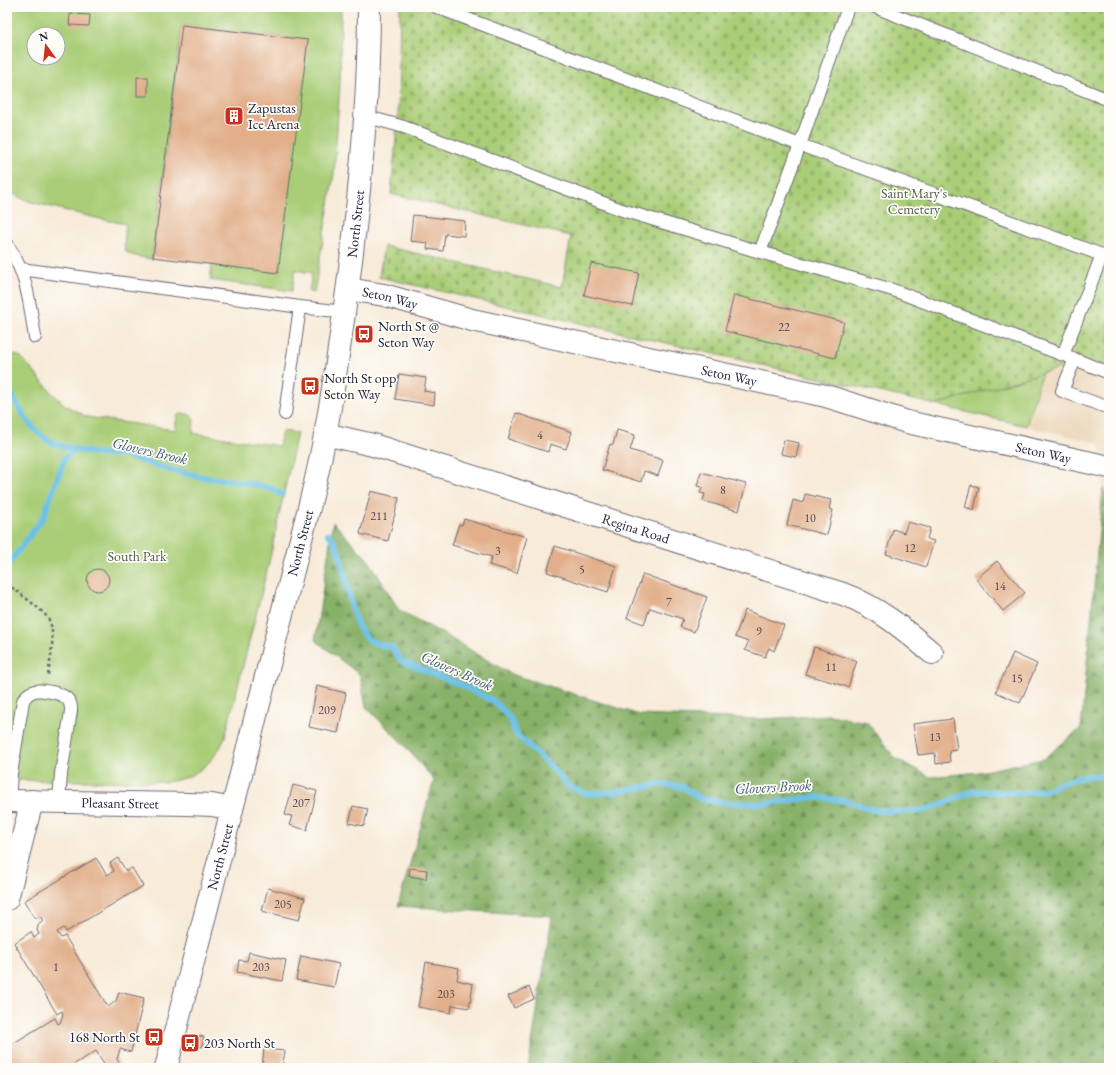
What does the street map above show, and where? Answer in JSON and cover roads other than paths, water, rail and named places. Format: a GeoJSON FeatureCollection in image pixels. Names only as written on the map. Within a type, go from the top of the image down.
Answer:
{"type":"FeatureCollection","features":[{"type":"Feature","properties":{"kind":"street","name":"North Street"},"geometry":{"type":"LineString","coordinates":[[166,1068],[312,500],[326,434],[345,312],[359,200],[366,118],[369,7]]}},
{"type":"Feature","properties":{"kind":"street","name":"Seton Way"},"geometry":{"type":"LineString","coordinates":[[348,289],[384,296],[472,320],[826,396],[915,424],[1109,467]]}},
{"type":"Feature","properties":{"kind":"street","name":"Regina Road"},"geometry":{"type":"LineString","coordinates":[[326,434],[372,445],[843,594],[859,600],[890,618],[932,653]]}},
{"type":"Feature","properties":{"kind":"street","name":"Pleasant Street"},"geometry":{"type":"LineString","coordinates":[[8,801],[188,804],[212,805],[232,809]]}},
{"type":"Feature","properties":{"kind":"street"},"geometry":{"type":"LineString","coordinates":[[7,899],[32,801]]}},
{"type":"Feature","properties":{"kind":"lane"},"geometry":{"type":"LineString","coordinates":[[436,7],[800,145],[1106,256],[1063,355]]}},
{"type":"Feature","properties":{"kind":"lane"},"geometry":{"type":"LineString","coordinates":[[760,252],[800,145],[848,7]]}},
{"type":"Feature","properties":{"kind":"lane"},"geometry":{"type":"LineString","coordinates":[[875,7],[1109,100]]}},
{"type":"Feature","properties":{"kind":"lane"},"geometry":{"type":"LineString","coordinates":[[366,118],[404,127],[629,212],[906,294],[1109,372]]}},
{"type":"Feature","properties":{"kind":"lane"},"geometry":{"type":"LineString","coordinates":[[7,244],[22,269],[27,287],[35,337]]}},
{"type":"Feature","properties":{"kind":"lane"},"geometry":{"type":"LineString","coordinates":[[22,269],[345,312]]}},
{"type":"Feature","properties":{"kind":"lane"},"geometry":{"type":"LineString","coordinates":[[285,414],[300,307]]}},
{"type":"Feature","properties":{"kind":"lane"},"geometry":{"type":"LineString","coordinates":[[1075,359],[1062,391],[1109,408]]}},
{"type":"Feature","properties":{"kind":"lane"},"geometry":{"type":"LineString","coordinates":[[8,801],[23,701],[26,695],[37,690],[64,696],[70,702],[71,708],[61,774],[59,802]]}},
{"type":"Feature","properties":{"kind":"waterway"},"geometry":{"type":"LineString","coordinates":[[7,386],[26,419],[38,433],[53,443],[77,450]]}},
{"type":"Feature","properties":{"kind":"waterway","name":"Glovers Brook"},"geometry":{"type":"LineString","coordinates":[[7,566],[43,518],[65,457],[77,450],[99,454],[122,455],[171,470],[197,476],[252,484],[269,488],[282,494]]}},
{"type":"Feature","properties":{"kind":"waterway","name":"Glovers Brook"},"geometry":{"type":"LineString","coordinates":[[328,534],[334,542],[339,554],[352,609],[361,632],[368,639],[374,642],[392,647],[401,661],[466,687],[495,702],[510,718],[516,734],[553,769],[569,787],[588,794],[614,792],[661,784],[683,787],[701,799],[732,803],[761,804],[815,797],[847,801],[874,810],[899,812],[922,811],[974,791],[1022,793],[1045,790],[1070,780],[1087,776],[1109,776]]}},
{"type":"Feature","properties":{"kind":"place","name":"Zapustas Ice Arena"},"geometry":{"type":"Point","coordinates":[234,116]}},
{"type":"Feature","properties":{"kind":"place","name":"North St @ Seton Way"},"geometry":{"type":"Point","coordinates":[364,334]}},
{"type":"Feature","properties":{"kind":"place","name":"North St opp Seton Way"},"geometry":{"type":"Point","coordinates":[310,386]}},
{"type":"Feature","properties":{"kind":"place","name":"168 North St"},"geometry":{"type":"Point","coordinates":[154,1037]}},
{"type":"Feature","properties":{"kind":"place","name":"203 North St"},"geometry":{"type":"Point","coordinates":[190,1043]}},
{"type":"Feature","properties":{"kind":"park label","name":"Saint Mary's Cemetery"},"geometry":{"type":"Point","coordinates":[914,202]}},
{"type":"Feature","properties":{"kind":"park label","name":"South Park"},"geometry":{"type":"Point","coordinates":[137,556]}}]}
